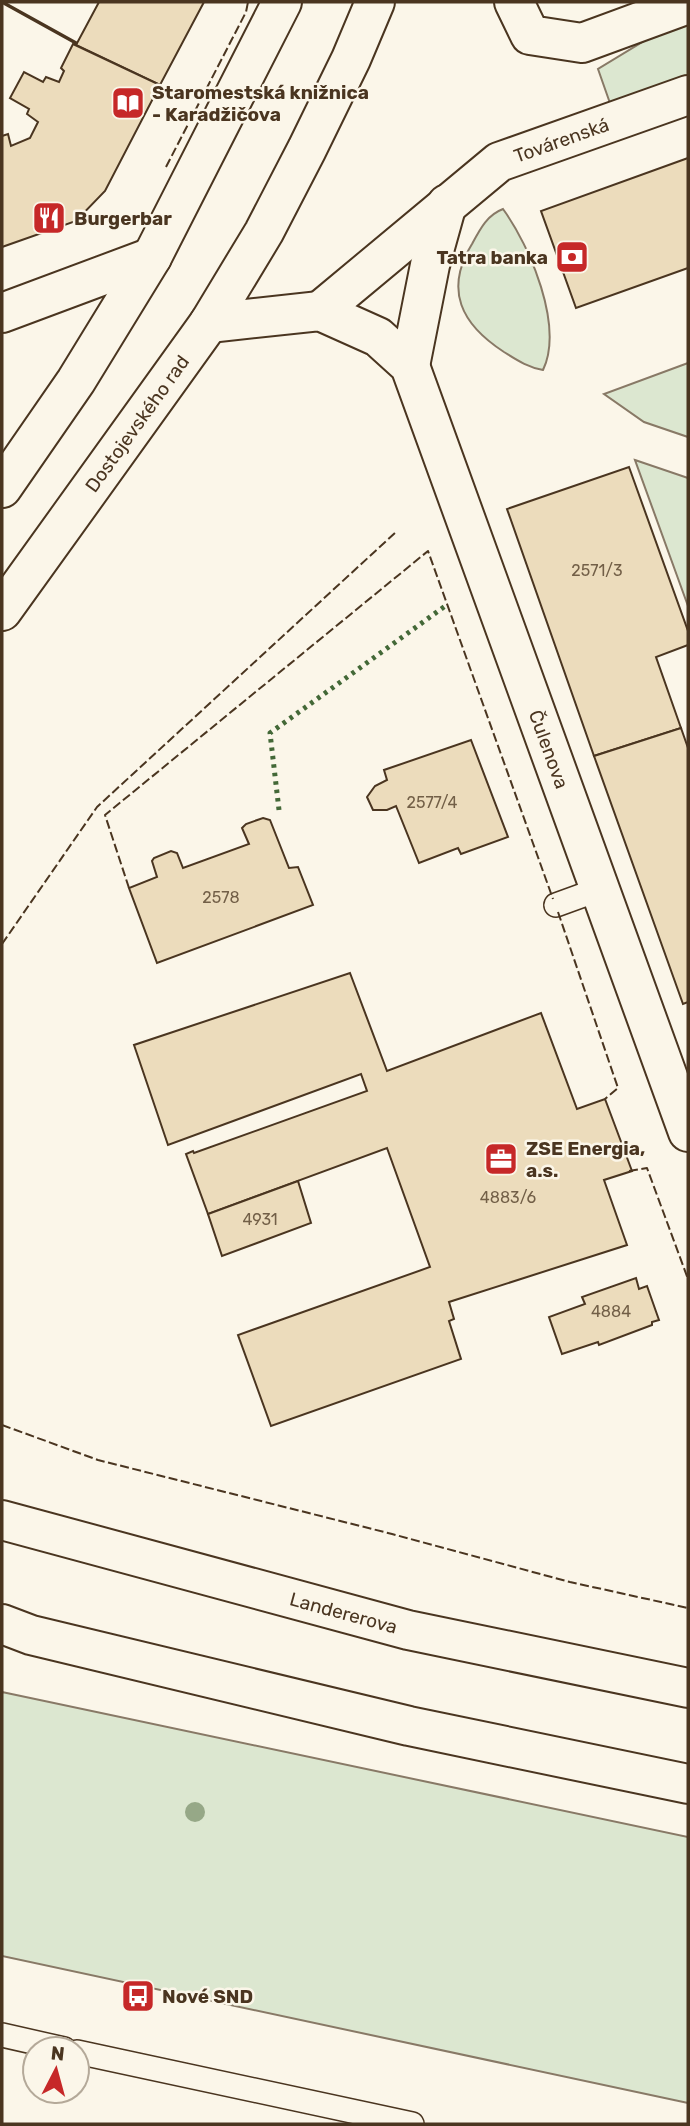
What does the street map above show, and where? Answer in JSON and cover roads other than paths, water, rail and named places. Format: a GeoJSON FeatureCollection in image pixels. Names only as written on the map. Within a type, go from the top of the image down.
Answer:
{"type":"FeatureCollection","features":[{"type":"Feature","properties":{"kind":"street","name":"Dostojevského rad"},"geometry":{"type":"LineString","coordinates":[[2,611],[209,323],[264,232],[307,149],[351,59],[375,2]]}},
{"type":"Feature","properties":{"kind":"street"},"geometry":{"type":"LineString","coordinates":[[514,2],[530,36],[582,43],[688,4]]}},
{"type":"Feature","properties":{"kind":"street"},"geometry":{"type":"LineString","coordinates":[[2,488],[76,381],[152,257],[278,6]]}},
{"type":"Feature","properties":{"kind":"street","name":"Továrenská"},"geometry":{"type":"LineString","coordinates":[[320,310],[499,162],[688,95]]}},
{"type":"Feature","properties":{"kind":"street"},"geometry":{"type":"LineString","coordinates":[[411,366],[429,265],[447,204]]}},
{"type":"Feature","properties":{"kind":"street"},"geometry":{"type":"LineString","coordinates":[[2,313],[152,257]]}},
{"type":"Feature","properties":{"kind":"street"},"geometry":{"type":"LineString","coordinates":[[209,323],[320,310]]}},
{"type":"Feature","properties":{"kind":"street","name":"Čulenova"},"geometry":{"type":"LineString","coordinates":[[320,310],[378,337],[411,366],[688,1132]]}},
{"type":"Feature","properties":{"kind":"street","name":"Landererova"},"geometry":{"type":"LineString","coordinates":[[2,1520],[408,1630],[688,1688]]}},
{"type":"Feature","properties":{"kind":"street"},"geometry":{"type":"LineString","coordinates":[[2,1624],[31,1635],[409,1726],[688,1784]]}},
{"type":"Feature","properties":{"kind":"lane"},"geometry":{"type":"LineString","coordinates":[[555,905],[600,888]]}},
{"type":"Feature","properties":{"kind":"lane"},"geometry":{"type":"LineString","coordinates":[[2,2035],[21,2039]]}},
{"type":"Feature","properties":{"kind":"lane"},"geometry":{"type":"LineString","coordinates":[[91,2055],[412,2124]]}},
{"type":"Feature","properties":{"kind":"place","name":"Staromestská knižnica - Karadžičova"},"geometry":{"type":"Point","coordinates":[128,103]}},
{"type":"Feature","properties":{"kind":"place","name":"Burgerbar"},"geometry":{"type":"Point","coordinates":[49,218]}},
{"type":"Feature","properties":{"kind":"place","name":"Tatra banka"},"geometry":{"type":"Point","coordinates":[572,257]}},
{"type":"Feature","properties":{"kind":"place","name":"ZSE Energia, a.s."},"geometry":{"type":"Point","coordinates":[501,1159]}},
{"type":"Feature","properties":{"kind":"place","name":"Nové SND"},"geometry":{"type":"Point","coordinates":[138,1996]}}]}
